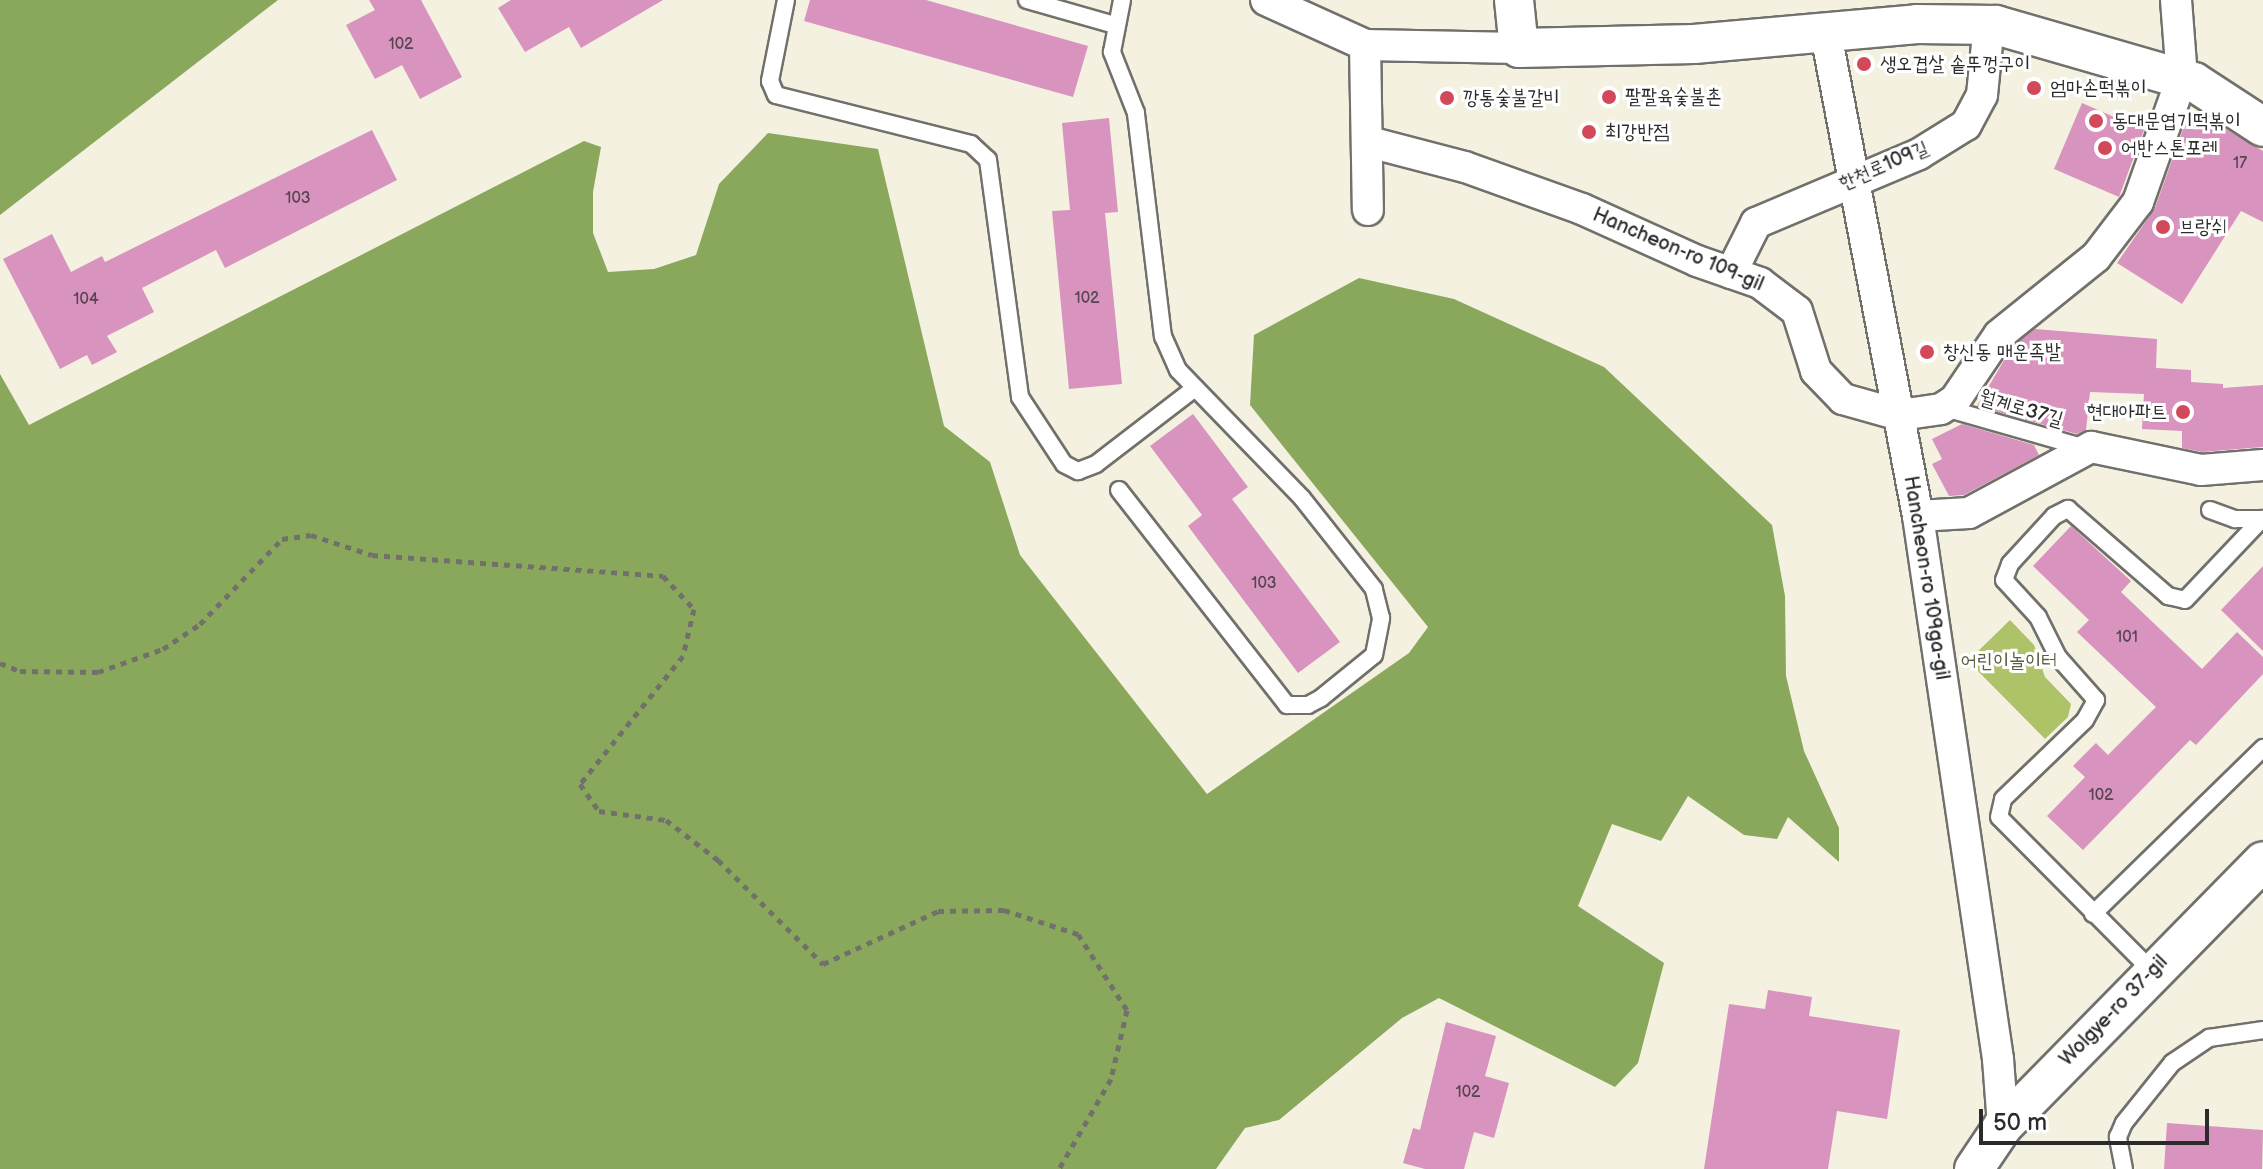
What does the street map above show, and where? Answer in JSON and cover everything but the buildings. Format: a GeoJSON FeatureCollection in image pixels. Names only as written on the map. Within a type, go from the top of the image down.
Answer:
{"type":"FeatureCollection","features":[{"type":"Feature","properties":{"kind":"street"},"geometry":{"type":"LineString","coordinates":[[1266,0],[1365,45],[1519,48],[1826,34],[1917,24],[1989,24],[2182,78],[2263,127]]}},
{"type":"Feature","properties":{"kind":"street"},"geometry":{"type":"LineString","coordinates":[[1514,0],[1519,48]]}},
{"type":"Feature","properties":{"kind":"street"},"geometry":{"type":"LineString","coordinates":[[1945,408],[2009,325],[2096,257],[2130,217],[2182,78],[2176,0]]}},
{"type":"Feature","properties":{"kind":"street","name":"한천로109길"},"geometry":{"type":"LineString","coordinates":[[1731,273],[1756,223],[1854,178],[1919,154],[1966,125],[1982,95],[1989,24]]}},
{"type":"Feature","properties":{"kind":"street","name":"Hancheon-ro 109ga-gil"},"geometry":{"type":"LineString","coordinates":[[1826,34],[1918,516],[1998,1059],[2003,1126]]}},
{"type":"Feature","properties":{"kind":"street"},"geometry":{"type":"LineString","coordinates":[[1365,45],[1368,210]]}},
{"type":"Feature","properties":{"kind":"street","name":"Hancheon-ro 109-gil"},"geometry":{"type":"LineString","coordinates":[[1369,142],[1465,167],[1582,209],[1760,283],[1797,311],[1811,360],[1831,389],[1857,406],[1900,415],[1945,408]]}},
{"type":"Feature","properties":{"kind":"street"},"geometry":{"type":"LineString","coordinates":[[1918,516],[1969,513],[2085,448],[2201,470],[2263,465]]}},
{"type":"Feature","properties":{"kind":"street","name":"Wolgye-ro 37-gil"},"geometry":{"type":"LineString","coordinates":[[1974,1169],[2003,1126],[2263,861]]}},
{"type":"Feature","properties":{"kind":"lane"},"geometry":{"type":"LineString","coordinates":[[786,0],[770,81],[776,95],[971,144],[988,160],[1020,397],[1064,464],[1078,471],[1096,464],[1195,388]]}},
{"type":"Feature","properties":{"kind":"lane"},"geometry":{"type":"LineString","coordinates":[[1027,0],[1115,25]]}},
{"type":"Feature","properties":{"kind":"lane"},"geometry":{"type":"LineString","coordinates":[[1119,490],[1287,705],[1308,705],[1321,698],[1374,655],[1381,618],[1374,589],[1302,498],[1178,370],[1163,337],[1136,113],[1114,61],[1115,25],[1122,0]]}},
{"type":"Feature","properties":{"kind":"lane","name":"월계로37길"},"geometry":{"type":"LineString","coordinates":[[1945,408],[2085,448]]}},
{"type":"Feature","properties":{"kind":"lane"},"geometry":{"type":"LineString","coordinates":[[2153,972],[1999,817],[2003,799],[2085,720],[2096,700],[2058,657],[2038,617],[2004,580],[2010,564],[2054,516],[2068,509],[2168,596],[2185,600],[2262,519]]}},
{"type":"Feature","properties":{"kind":"lane"},"geometry":{"type":"LineString","coordinates":[[2210,510],[2235,519],[2262,519]]}},
{"type":"Feature","properties":{"kind":"lane"},"geometry":{"type":"LineString","coordinates":[[2093,914],[2263,748]]}},
{"type":"Feature","properties":{"kind":"lane"},"geometry":{"type":"LineString","coordinates":[[2124,1169],[2118,1137],[2124,1123],[2172,1063],[2209,1038],[2263,1030]]}},
{"type":"Feature","properties":{"kind":"path"},"geometry":{"type":"LineString","coordinates":[[0,663],[20,671],[98,672],[163,649],[200,624],[282,539],[311,535],[372,555],[663,576],[694,609],[683,656],[580,784],[599,811],[666,820],[718,860],[823,964],[938,911],[1004,910],[1078,934],[1127,1010],[1111,1079],[1059,1169]]}},
{"type":"Feature","properties":{"kind":"green space"},"geometry":{"type":"Polygon","coordinates":[[[0,0],[278,0],[0,215],[0,0]]]}},
{"type":"Feature","properties":{"kind":"green space"},"geometry":{"type":"Polygon","coordinates":[[[768,133],[878,149],[944,426],[990,462],[1020,555],[1207,794],[1409,653],[1428,627],[1250,405],[1254,335],[1359,278],[1454,299],[1604,367],[1772,525],[1785,596],[1786,676],[1804,751],[1839,828],[1839,862],[1788,817],[1777,839],[1744,835],[1688,796],[1661,841],[1612,824],[1578,906],[1664,963],[1638,1063],[1615,1087],[1439,998],[1402,1018],[1279,1120],[1245,1128],[1216,1169],[0,1169],[0,374],[29,425],[584,141],[601,147],[593,192],[593,233],[608,272],[654,269],[696,255],[719,184],[768,133]]]}},
{"type":"Feature","properties":{"kind":"green space","name":"어린이놀이터"},"geometry":{"type":"Polygon","coordinates":[[[2010,620],[2034,645],[2045,677],[2071,704],[2068,717],[2045,739],[1968,661],[2010,620]]]}},
{"type":"Feature","properties":{"kind":"place","name":"생오겹살 솥뚜껑구이"},"geometry":{"type":"Point","coordinates":[1864,64]}},
{"type":"Feature","properties":{"kind":"place","name":"엄마손떡볶이"},"geometry":{"type":"Point","coordinates":[2034,88]}},
{"type":"Feature","properties":{"kind":"place","name":"팔팔육숯불촌"},"geometry":{"type":"Point","coordinates":[1609,97]}},
{"type":"Feature","properties":{"kind":"place","name":"깡통숯불갈비"},"geometry":{"type":"Point","coordinates":[1447,98]}},
{"type":"Feature","properties":{"kind":"place","name":"동대문엽기떡볶이"},"geometry":{"type":"Point","coordinates":[2096,121]}},
{"type":"Feature","properties":{"kind":"place","name":"최강반점"},"geometry":{"type":"Point","coordinates":[1589,132]}},
{"type":"Feature","properties":{"kind":"place","name":"어반스톤포레"},"geometry":{"type":"Point","coordinates":[2105,148]}},
{"type":"Feature","properties":{"kind":"place","name":"브랑쉬"},"geometry":{"type":"Point","coordinates":[2163,227]}},
{"type":"Feature","properties":{"kind":"place","name":"창신동 매운족발"},"geometry":{"type":"Point","coordinates":[1927,352]}},
{"type":"Feature","properties":{"kind":"place","name":"현대아파트"},"geometry":{"type":"Point","coordinates":[2183,412]}}]}
